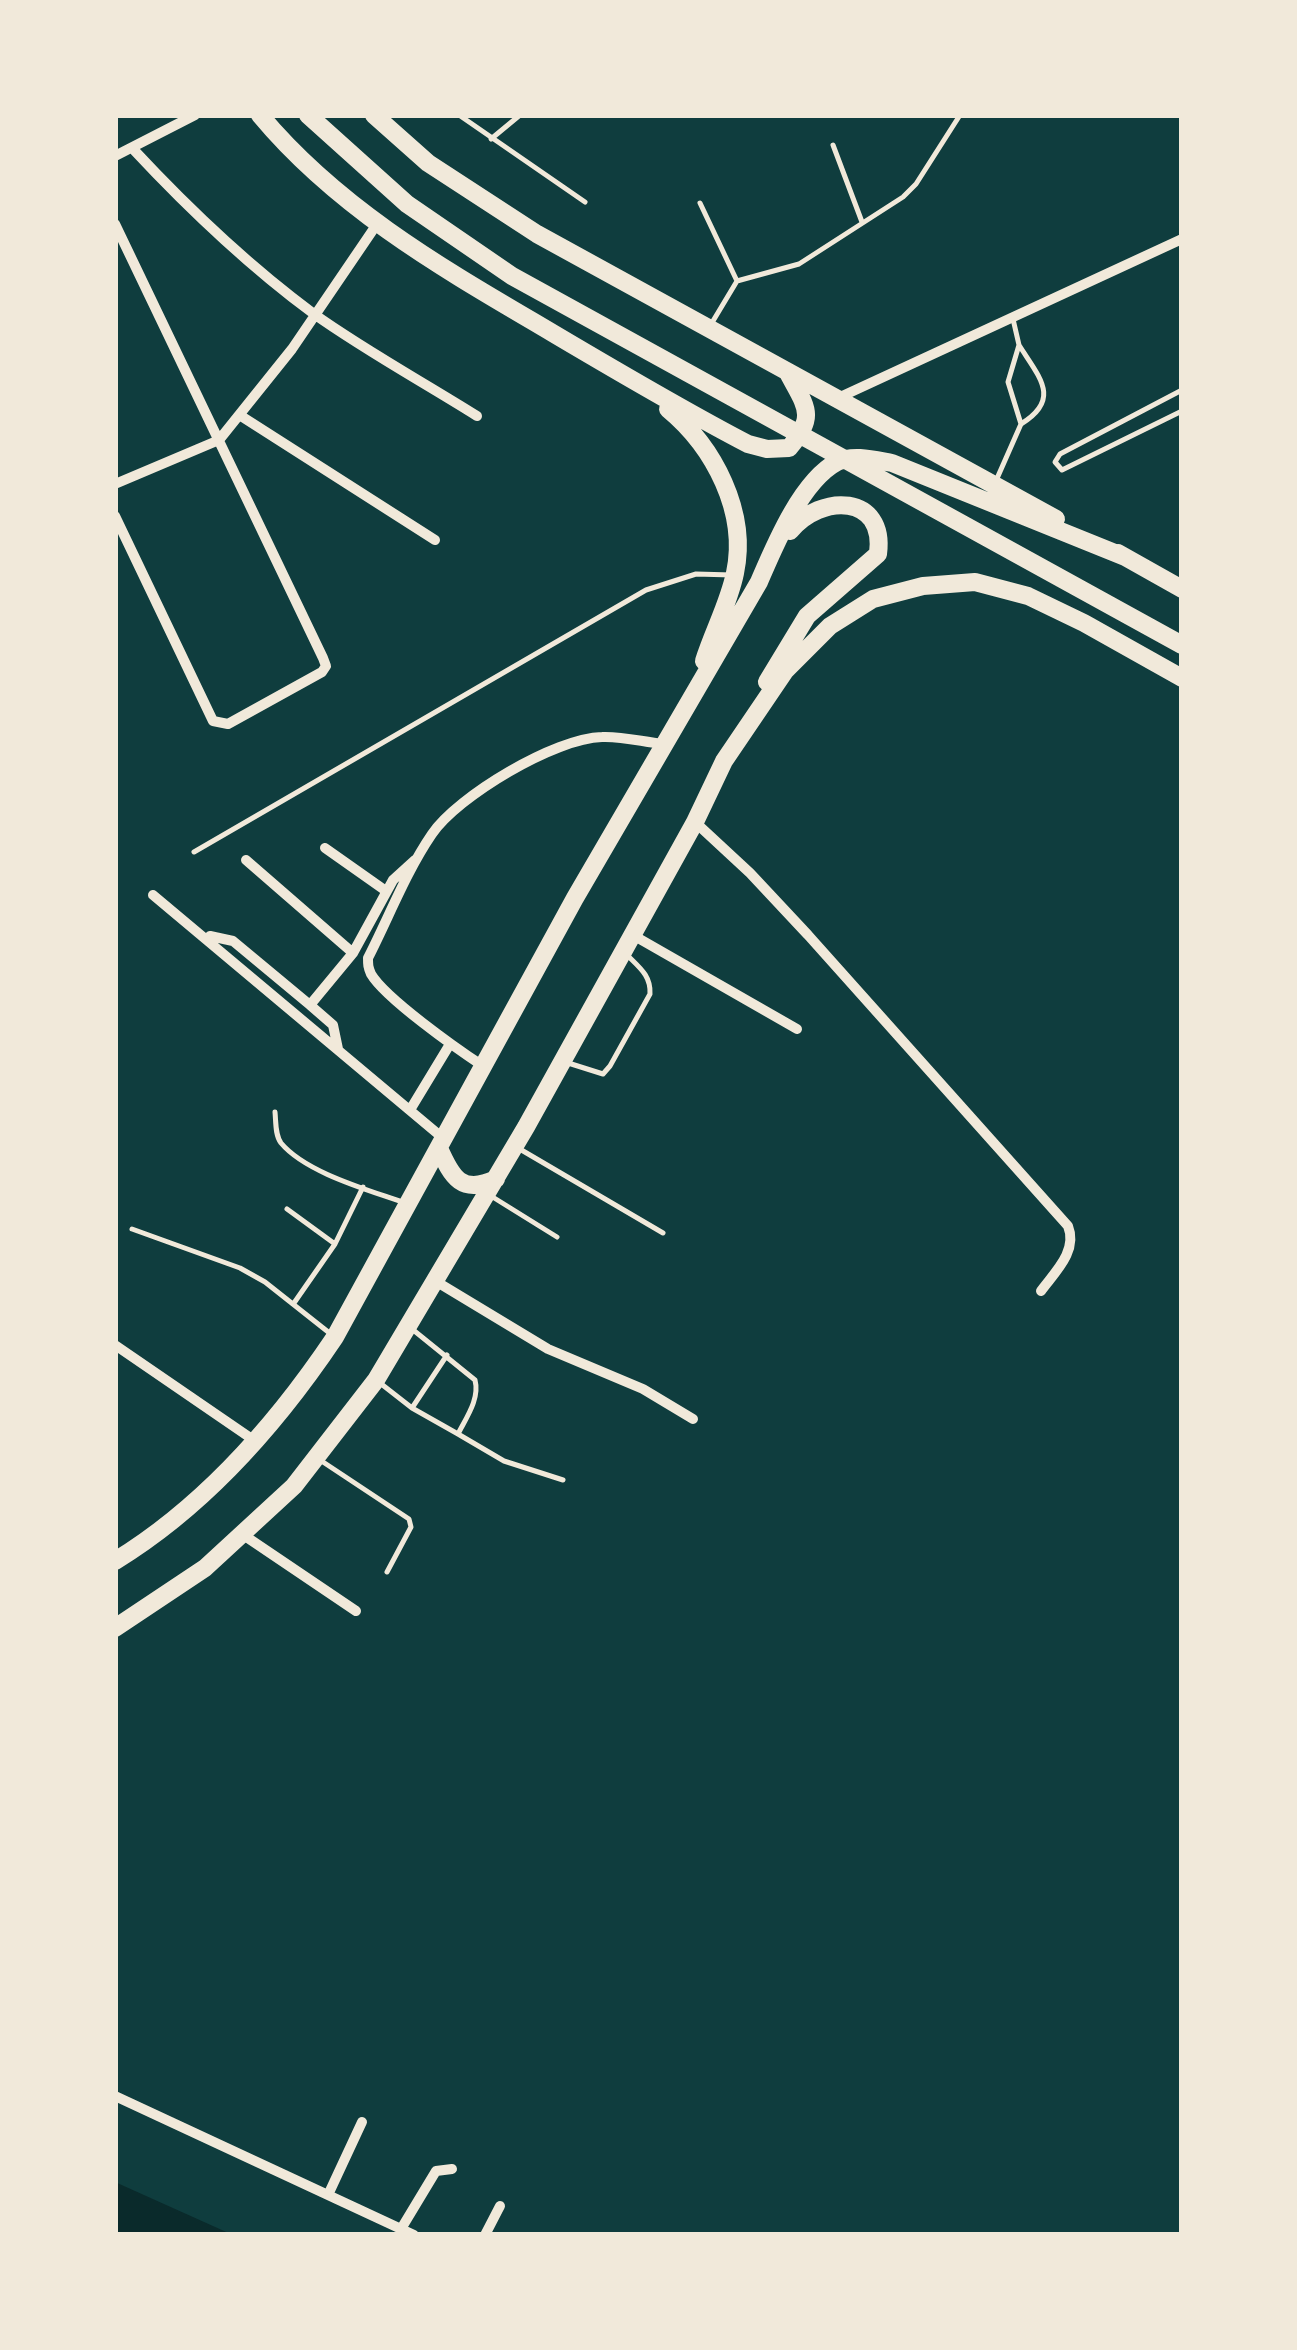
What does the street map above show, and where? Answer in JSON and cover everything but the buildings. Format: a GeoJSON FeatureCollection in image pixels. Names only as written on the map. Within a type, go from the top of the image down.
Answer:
{"type":"FeatureCollection","features":[{"type":"Feature","properties":{"kind":"main road"},"geometry":{"type":"LineString","coordinates":[[260,115],[377,224],[426,258],[634,382],[748,444],[767,449],[789,448],[804,431],[808,410],[787,372]]}},
{"type":"Feature","properties":{"kind":"main road"},"geometry":{"type":"LineString","coordinates":[[308,115],[407,204],[512,276],[1182,646]]}},
{"type":"Feature","properties":{"kind":"main road"},"geometry":{"type":"LineString","coordinates":[[374,115],[428,163],[537,234],[1182,589]]}},
{"type":"Feature","properties":{"kind":"main road"},"geometry":{"type":"LineString","coordinates":[[634,382],[703,443],[732,506],[739,544],[735,576],[696,690]]}},
{"type":"Feature","properties":{"kind":"main road"},"geometry":{"type":"LineString","coordinates":[[759,582],[772,550],[813,483],[838,461],[867,458],[892,463],[1125,557]]}},
{"type":"Feature","properties":{"kind":"main road"},"geometry":{"type":"LineString","coordinates":[[115,1562],[155,1537],[234,1466],[308,1377],[335,1337],[663,744],[792,529],[800,518],[819,506],[855,506],[872,520],[880,538],[878,554],[824,599],[792,636],[695,822],[515,1146],[376,1380],[318,1458],[242,1534],[205,1568],[115,1628]]}},
{"type":"Feature","properties":{"kind":"main road"},"geometry":{"type":"LineString","coordinates":[[724,761],[785,671],[830,626],[874,598],[923,586],[975,582],[1028,596],[1182,678]]}},
{"type":"Feature","properties":{"kind":"main road"},"geometry":{"type":"LineString","coordinates":[[441,1144],[449,1171],[458,1180],[492,1187]]}},
{"type":"Feature","properties":{"kind":"street"},"geometry":{"type":"LineString","coordinates":[[115,156],[195,115]]}},
{"type":"Feature","properties":{"kind":"street"},"geometry":{"type":"LineString","coordinates":[[133,149],[231,245],[315,314],[477,416]]}},
{"type":"Feature","properties":{"kind":"street"},"geometry":{"type":"LineString","coordinates":[[115,224],[326,666],[312,680],[228,724],[213,721],[115,516]]}},
{"type":"Feature","properties":{"kind":"street"},"geometry":{"type":"LineString","coordinates":[[115,484],[219,440],[315,314],[377,224]]}},
{"type":"Feature","properties":{"kind":"street"},"geometry":{"type":"LineString","coordinates":[[837,398],[1182,240]]}},
{"type":"Feature","properties":{"kind":"street"},"geometry":{"type":"LineString","coordinates":[[240,416],[435,540]]}},
{"type":"Feature","properties":{"kind":"street"},"geometry":{"type":"LineString","coordinates":[[483,1066],[398,1001],[368,967],[368,958],[432,834],[465,800],[529,762],[579,741],[601,736],[663,744]]}},
{"type":"Feature","properties":{"kind":"street"},"geometry":{"type":"LineString","coordinates":[[695,822],[808,935],[1068,1226],[1072,1236],[1070,1249],[1040,1291]]}},
{"type":"Feature","properties":{"kind":"street"},"geometry":{"type":"LineString","coordinates":[[325,848],[386,892]]}},
{"type":"Feature","properties":{"kind":"street"},"geometry":{"type":"LineString","coordinates":[[310,1005],[353,952],[393,880],[420,856]]}},
{"type":"Feature","properties":{"kind":"street"},"geometry":{"type":"LineString","coordinates":[[246,860],[353,952]]}},
{"type":"Feature","properties":{"kind":"street"},"geometry":{"type":"LineString","coordinates":[[154,895],[410,1110],[441,1144]]}},
{"type":"Feature","properties":{"kind":"street"},"geometry":{"type":"LineString","coordinates":[[206,936],[233,940],[310,1005],[333,1026],[338,1048]]}},
{"type":"Feature","properties":{"kind":"street"},"geometry":{"type":"LineString","coordinates":[[626,942],[798,1030]]}},
{"type":"Feature","properties":{"kind":"street"},"geometry":{"type":"LineString","coordinates":[[410,1110],[450,1044]]}},
{"type":"Feature","properties":{"kind":"street"},"geometry":{"type":"LineString","coordinates":[[437,1282],[548,1349],[643,1390],[692,1419]]}},
{"type":"Feature","properties":{"kind":"street"},"geometry":{"type":"LineString","coordinates":[[115,1344],[255,1441]]}},
{"type":"Feature","properties":{"kind":"street"},"geometry":{"type":"LineString","coordinates":[[242,1534],[356,1611]]}},
{"type":"Feature","properties":{"kind":"street"},"geometry":{"type":"LineString","coordinates":[[115,2096],[414,2235]]}},
{"type":"Feature","properties":{"kind":"street"},"geometry":{"type":"LineString","coordinates":[[328,2195],[362,2122]]}},
{"type":"Feature","properties":{"kind":"street"},"geometry":{"type":"LineString","coordinates":[[401,2229],[436,2171],[452,2170]]}},
{"type":"Feature","properties":{"kind":"street"},"geometry":{"type":"LineString","coordinates":[[486,2235],[500,2206]]}},
{"type":"Feature","properties":{"kind":"lane"},"geometry":{"type":"LineString","coordinates":[[459,115],[586,202]]}},
{"type":"Feature","properties":{"kind":"lane"},"geometry":{"type":"LineString","coordinates":[[492,139],[520,115]]}},
{"type":"Feature","properties":{"kind":"lane"},"geometry":{"type":"LineString","coordinates":[[709,328],[737,281],[799,264],[902,197],[916,184],[960,115]]}},
{"type":"Feature","properties":{"kind":"lane"},"geometry":{"type":"LineString","coordinates":[[833,145],[862,222]]}},
{"type":"Feature","properties":{"kind":"lane"},"geometry":{"type":"LineString","coordinates":[[700,203],[737,281]]}},
{"type":"Feature","properties":{"kind":"lane"},"geometry":{"type":"LineString","coordinates":[[994,485],[1021,424],[1041,410],[1044,402],[1039,380],[1019,345],[1012,316]]}},
{"type":"Feature","properties":{"kind":"lane"},"geometry":{"type":"LineString","coordinates":[[1019,345],[1008,382],[1021,424]]}},
{"type":"Feature","properties":{"kind":"lane"},"geometry":{"type":"LineString","coordinates":[[1182,390],[1060,454],[1055,462],[1057,467],[1068,468],[1182,411]]}},
{"type":"Feature","properties":{"kind":"lane"},"geometry":{"type":"LineString","coordinates":[[194,852],[646,590],[696,574],[735,576]]}},
{"type":"Feature","properties":{"kind":"lane"},"geometry":{"type":"LineString","coordinates":[[562,1061],[604,1074],[650,994],[646,973],[626,942]]}},
{"type":"Feature","properties":{"kind":"lane"},"geometry":{"type":"LineString","coordinates":[[276,1112],[277,1136],[282,1143],[322,1171],[408,1204]]}},
{"type":"Feature","properties":{"kind":"lane"},"geometry":{"type":"LineString","coordinates":[[515,1146],[663,1234]]}},
{"type":"Feature","properties":{"kind":"lane"},"geometry":{"type":"LineString","coordinates":[[294,1303],[335,1244],[363,1187]]}},
{"type":"Feature","properties":{"kind":"lane"},"geometry":{"type":"LineString","coordinates":[[492,1187],[557,1236]]}},
{"type":"Feature","properties":{"kind":"lane"},"geometry":{"type":"LineString","coordinates":[[287,1209],[335,1244]]}},
{"type":"Feature","properties":{"kind":"lane"},"geometry":{"type":"LineString","coordinates":[[132,1229],[240,1268],[294,1303],[335,1337]]}},
{"type":"Feature","properties":{"kind":"lane"},"geometry":{"type":"LineString","coordinates":[[409,1327],[468,1372],[478,1388],[458,1434]]}},
{"type":"Feature","properties":{"kind":"lane"},"geometry":{"type":"LineString","coordinates":[[412,1408],[447,1355]]}},
{"type":"Feature","properties":{"kind":"lane"},"geometry":{"type":"LineString","coordinates":[[376,1380],[412,1408],[504,1461],[562,1480]]}},
{"type":"Feature","properties":{"kind":"lane"},"geometry":{"type":"LineString","coordinates":[[318,1458],[409,1520],[411,1527],[388,1572]]}},
{"type":"Feature","properties":{"kind":"water"},"geometry":{"type":"Polygon","coordinates":[[[115,2182],[233,2235],[115,2235],[115,2182]]]}}]}
